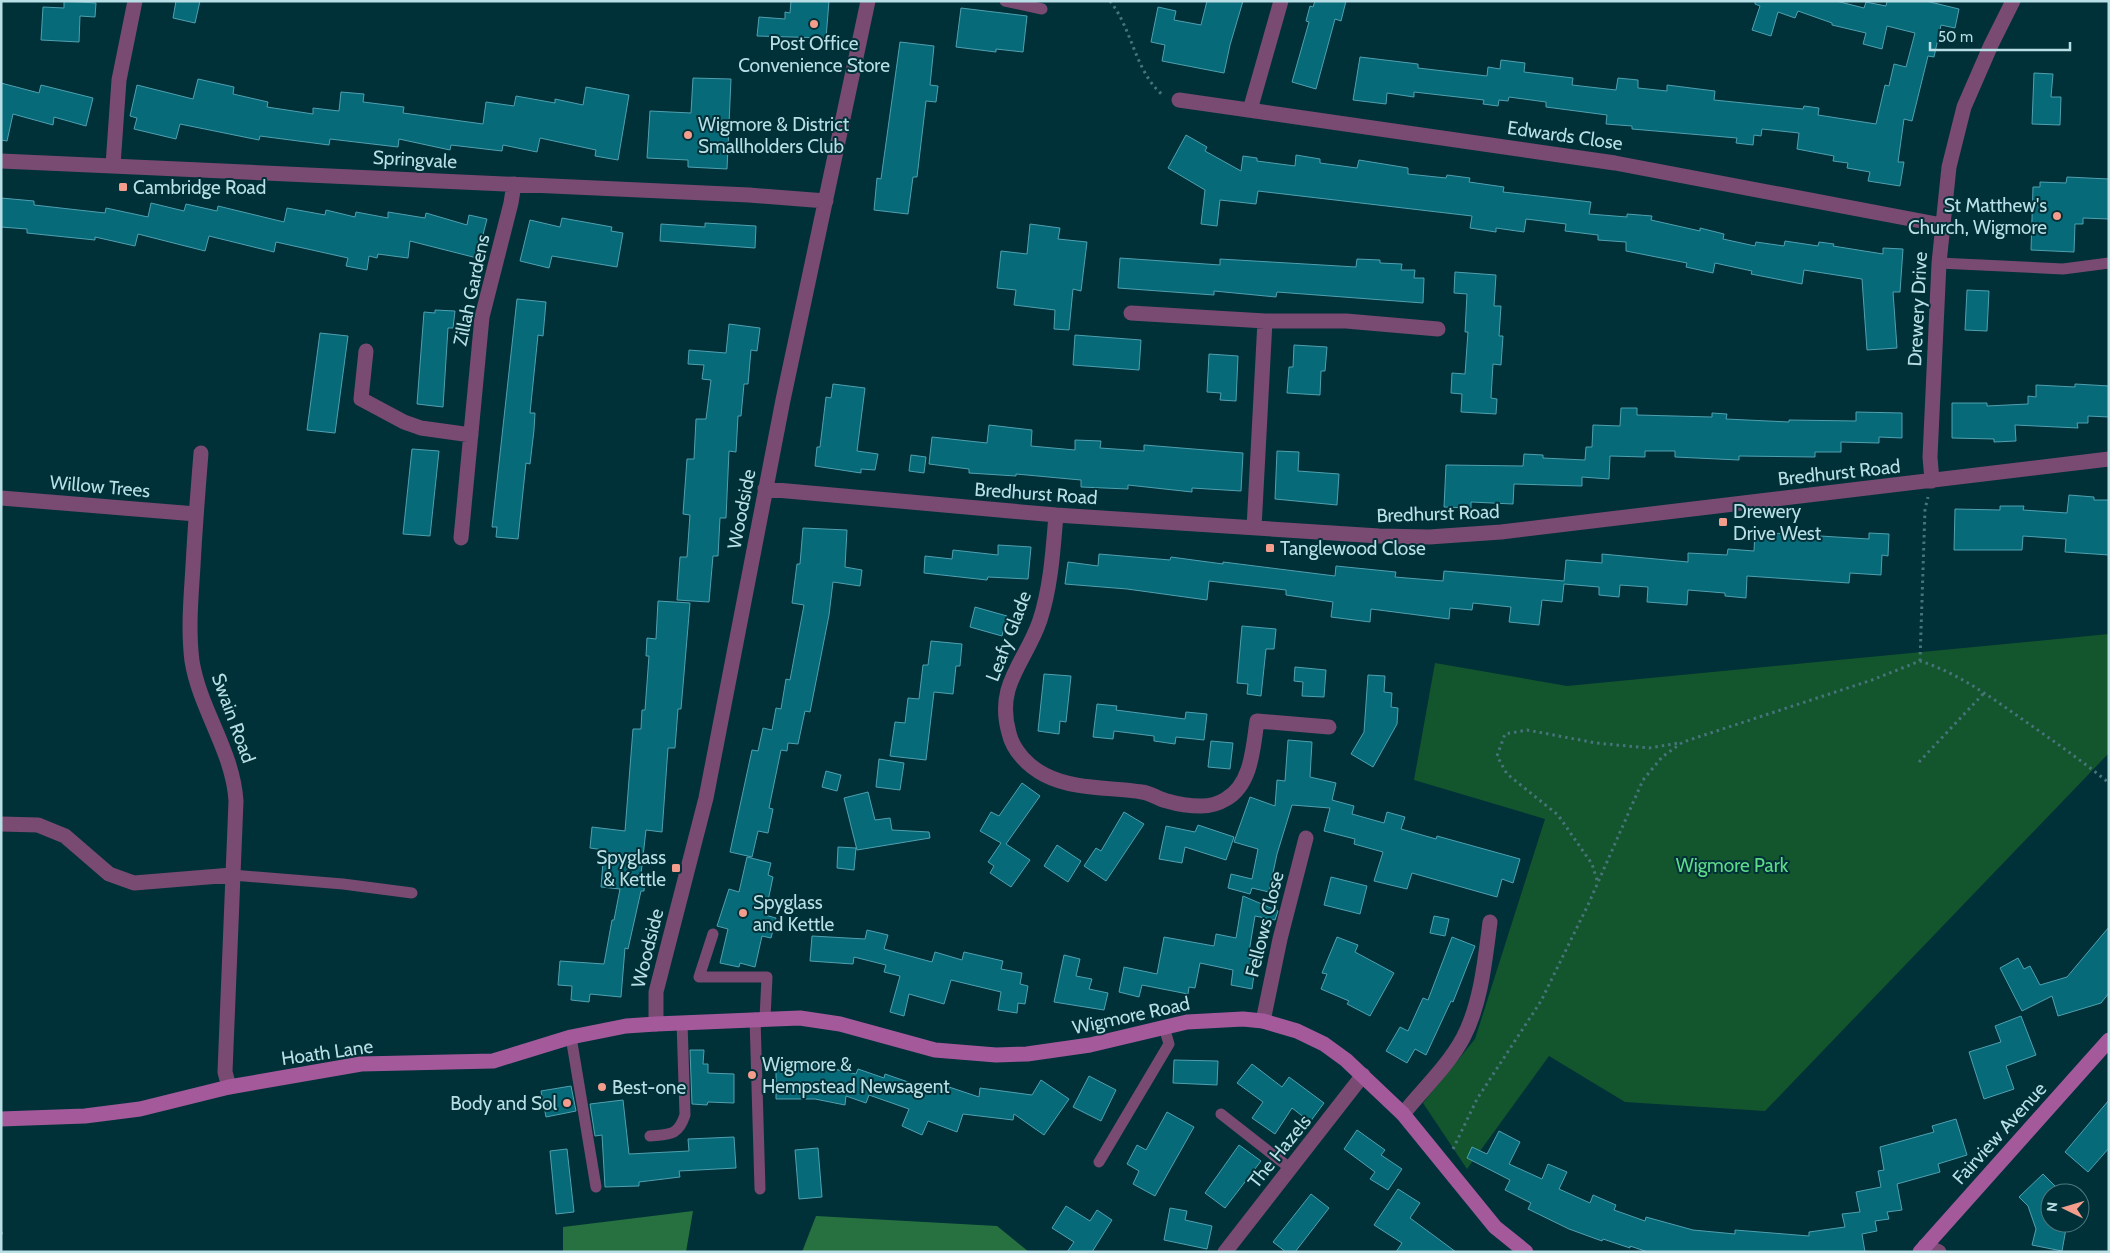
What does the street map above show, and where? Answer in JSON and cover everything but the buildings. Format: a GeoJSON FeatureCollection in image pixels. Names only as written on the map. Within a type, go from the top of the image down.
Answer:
{"type":"FeatureCollection","features":[{"type":"Feature","properties":{"kind":"street"},"geometry":{"type":"LineString","coordinates":[[113,165],[119,80],[135,1]]}},
{"type":"Feature","properties":{"kind":"street","name":"Woodside"},"geometry":{"type":"LineString","coordinates":[[656,1024],[656,992],[706,798],[765,489],[868,1]]}},
{"type":"Feature","properties":{"kind":"street"},"geometry":{"type":"LineString","coordinates":[[1250,110],[1281,1]]}},
{"type":"Feature","properties":{"kind":"street","name":"Drewery Drive"},"geometry":{"type":"LineString","coordinates":[[1932,481],[1930,457],[1942,225],[1950,166],[1964,107],[1991,44],[2014,1]]}},
{"type":"Feature","properties":{"kind":"street","name":"Edwards Close"},"geometry":{"type":"LineString","coordinates":[[1179,100],[1624,164],[1942,225]]}},
{"type":"Feature","properties":{"kind":"street","name":"Springvale"},"geometry":{"type":"LineString","coordinates":[[1,161],[749,194],[826,201]]}},
{"type":"Feature","properties":{"kind":"street","name":"Zillah Gardens"},"geometry":{"type":"LineString","coordinates":[[461,538],[482,317],[511,203],[514,184]]}},
{"type":"Feature","properties":{"kind":"street"},"geometry":{"type":"LineString","coordinates":[[1131,313],[1265,321],[1346,321],[1438,329]]}},
{"type":"Feature","properties":{"kind":"street"},"geometry":{"type":"LineString","coordinates":[[1254,528],[1265,321]]}},
{"type":"Feature","properties":{"kind":"street"},"geometry":{"type":"LineString","coordinates":[[366,351],[361,399],[404,422],[421,428],[471,435]]}},
{"type":"Feature","properties":{"kind":"street","name":"Swain Road"},"geometry":{"type":"LineString","coordinates":[[201,453],[189,615],[192,662],[202,694],[235,780],[236,801],[225,1072],[229,1087]]}},
{"type":"Feature","properties":{"kind":"street","name":"Bredhurst Road"},"geometry":{"type":"LineString","coordinates":[[765,489],[1056,515],[1379,536],[1459,536],[2109,459]]}},
{"type":"Feature","properties":{"kind":"street","name":"Willow Trees"},"geometry":{"type":"LineString","coordinates":[[1,498],[196,514]]}},
{"type":"Feature","properties":{"kind":"street","name":"Leafy Glade"},"geometry":{"type":"LineString","coordinates":[[1056,515],[1047,593],[1043,610],[1008,688],[1005,717],[1014,747],[1034,769],[1046,776],[1064,782],[1145,792],[1167,801],[1188,805],[1216,804],[1236,792],[1243,781],[1253,750],[1257,721],[1329,727]]}},
{"type":"Feature","properties":{"kind":"street"},"geometry":{"type":"LineString","coordinates":[[1,824],[38,826],[65,836],[109,874],[134,883],[232,875]]}},
{"type":"Feature","properties":{"kind":"street","name":"Fellows Close"},"geometry":{"type":"LineString","coordinates":[[1262,1021],[1275,959],[1306,838]]}},
{"type":"Feature","properties":{"kind":"street"},"geometry":{"type":"LineString","coordinates":[[1402,1114],[1452,1054],[1468,1029],[1484,964],[1490,922]]}},
{"type":"Feature","properties":{"kind":"street","name":"Wigmore Road"},"geometry":{"type":"LineString","coordinates":[[656,1024],[760,1018],[800,1018],[822,1021],[917,1046],[976,1055],[1052,1051],[1117,1040],[1208,1019],[1227,1018],[1262,1021],[1297,1031],[1324,1044],[1364,1075],[1402,1114],[1496,1227],[1526,1252]]}},
{"type":"Feature","properties":{"kind":"street","name":"Hoath Lane"},"geometry":{"type":"LineString","coordinates":[[1,1119],[85,1116],[140,1109],[229,1087],[361,1064],[493,1060],[571,1037],[626,1026],[656,1024]]}},
{"type":"Feature","properties":{"kind":"street","name":"Fairview Avenue"},"geometry":{"type":"LineString","coordinates":[[1928,1250],[2109,1040]]}},
{"type":"Feature","properties":{"kind":"street","name":"The Hazels"},"geometry":{"type":"LineString","coordinates":[[1225,1252],[1364,1075]]}},
{"type":"Feature","properties":{"kind":"lane"},"geometry":{"type":"LineString","coordinates":[[1005,1],[1042,9]]}},
{"type":"Feature","properties":{"kind":"lane"},"geometry":{"type":"LineString","coordinates":[[1940,263],[2063,269],[2109,263]]}},
{"type":"Feature","properties":{"kind":"lane"},"geometry":{"type":"LineString","coordinates":[[232,875],[343,884],[412,893]]}},
{"type":"Feature","properties":{"kind":"lane"},"geometry":{"type":"LineString","coordinates":[[713,934],[699,977],[767,977],[760,1018],[760,1189]]}},
{"type":"Feature","properties":{"kind":"lane"},"geometry":{"type":"LineString","coordinates":[[650,1136],[673,1133],[681,1127],[685,1115],[682,1022]]}},
{"type":"Feature","properties":{"kind":"lane"},"geometry":{"type":"LineString","coordinates":[[1099,1162],[1169,1044],[1164,1028]]}},
{"type":"Feature","properties":{"kind":"lane"},"geometry":{"type":"LineString","coordinates":[[571,1037],[596,1187]]}},
{"type":"Feature","properties":{"kind":"lane"},"geometry":{"type":"LineString","coordinates":[[1221,1114],[1291,1169]]}},
{"type":"Feature","properties":{"kind":"path"},"geometry":{"type":"LineString","coordinates":[[1110,1],[1119,12],[1150,85],[1164,96],[1179,100]]}},
{"type":"Feature","properties":{"kind":"path"},"geometry":{"type":"LineString","coordinates":[[1920,660],[1924,509],[1932,481]]}},
{"type":"Feature","properties":{"kind":"path"},"geometry":{"type":"LineString","coordinates":[[1598,881],[1592,864],[1558,815],[1507,774],[1497,756],[1505,734],[1527,730],[1596,743],[1649,748],[1683,742],[1872,680],[1920,660],[1946,669],[1984,693],[2082,760],[2109,783]]}},
{"type":"Feature","properties":{"kind":"path"},"geometry":{"type":"LineString","coordinates":[[1919,762],[1984,693]]}},
{"type":"Feature","properties":{"kind":"path"},"geometry":{"type":"LineString","coordinates":[[1445,1166],[1477,1099],[1541,1001],[1588,906],[1643,780],[1662,757],[1683,742]]}},
{"type":"Feature","properties":{"kind":"green space","name":"Wigmore Park"},"geometry":{"type":"Polygon","coordinates":[[[2109,634],[2109,753],[1765,1111],[1625,1102],[1549,1056],[1467,1169],[1423,1103],[1475,1039],[1545,819],[1414,780],[1435,663],[1567,686],[2109,634]]]}},
{"type":"Feature","properties":{"kind":"green space"},"geometry":{"type":"Polygon","coordinates":[[[693,1211],[686,1252],[563,1252],[563,1227],[693,1211]]]}},
{"type":"Feature","properties":{"kind":"green space"},"geometry":{"type":"Polygon","coordinates":[[[816,1216],[997,1226],[1029,1252],[802,1252],[816,1216]]]}},
{"type":"Feature","properties":{"kind":"place","name":"Post Office Convenience Store"},"geometry":{"type":"Point","coordinates":[814,24]}},
{"type":"Feature","properties":{"kind":"place","name":"Wigmore & District Smallholders Club"},"geometry":{"type":"Point","coordinates":[688,135]}},
{"type":"Feature","properties":{"kind":"place","name":"Cambridge Road"},"geometry":{"type":"Point","coordinates":[123,187]}},
{"type":"Feature","properties":{"kind":"place","name":"St Matthew's Church, Wigmore"},"geometry":{"type":"Point","coordinates":[2057,216]}},
{"type":"Feature","properties":{"kind":"place","name":"Drewery Drive West"},"geometry":{"type":"Point","coordinates":[1723,522]}},
{"type":"Feature","properties":{"kind":"place","name":"Tanglewood Close"},"geometry":{"type":"Point","coordinates":[1270,548]}},
{"type":"Feature","properties":{"kind":"place","name":"Spyglass & Kettle"},"geometry":{"type":"Point","coordinates":[676,868]}},
{"type":"Feature","properties":{"kind":"place","name":"Spyglass and Kettle"},"geometry":{"type":"Point","coordinates":[743,913]}},
{"type":"Feature","properties":{"kind":"place","name":"Wigmore & Hempstead Newsagent"},"geometry":{"type":"Point","coordinates":[752,1075]}},
{"type":"Feature","properties":{"kind":"place","name":"Best-one"},"geometry":{"type":"Point","coordinates":[602,1087]}},
{"type":"Feature","properties":{"kind":"place","name":"Body and Sol"},"geometry":{"type":"Point","coordinates":[567,1103]}}]}
